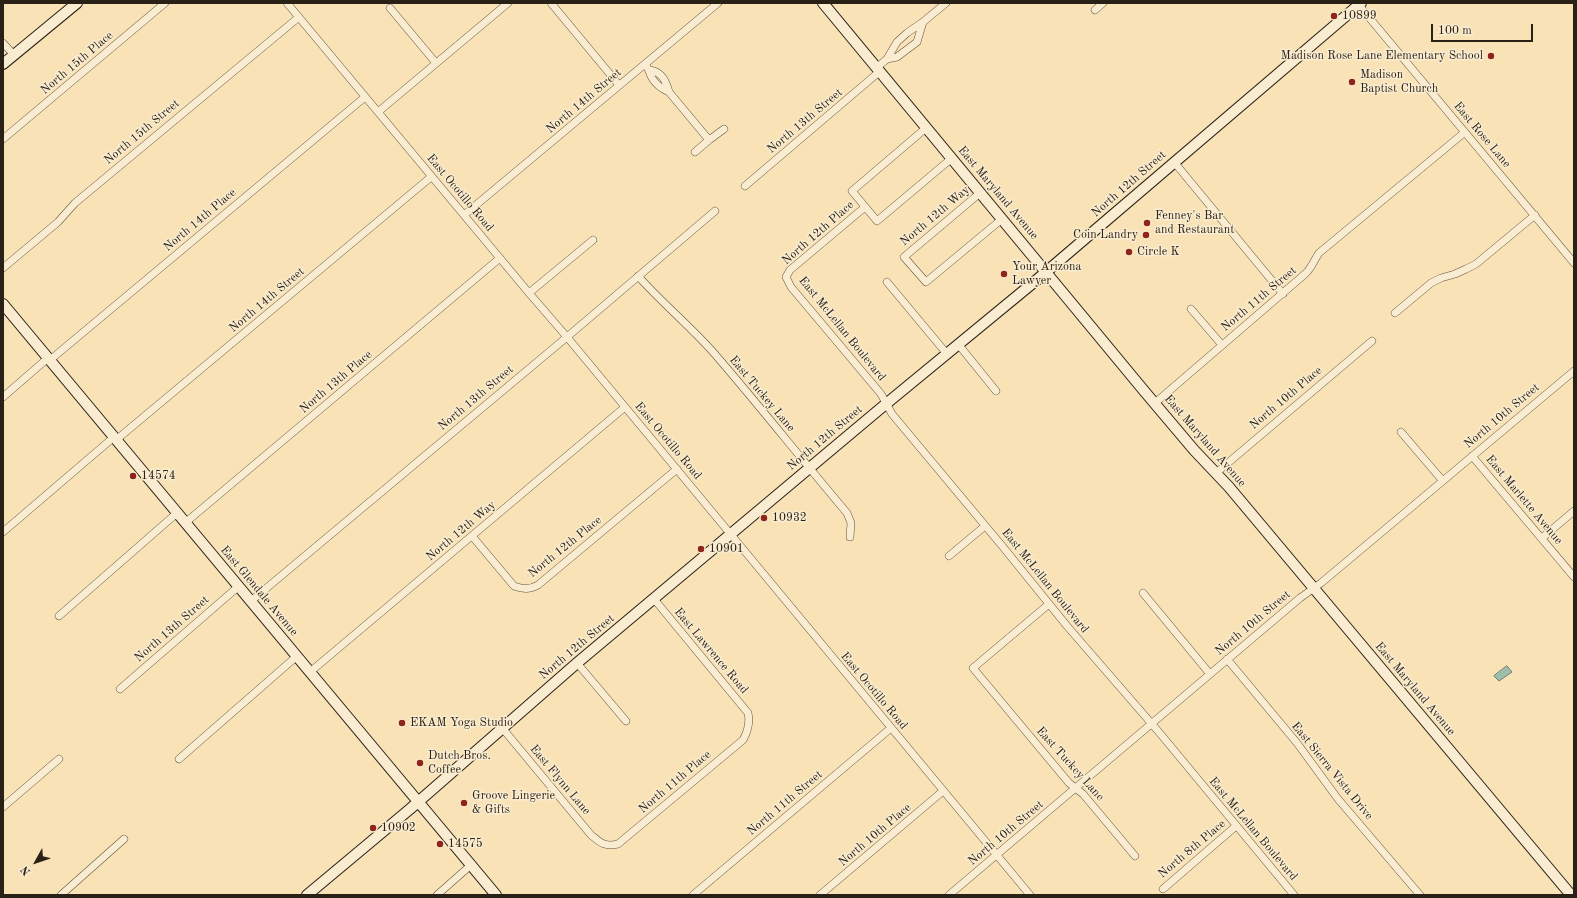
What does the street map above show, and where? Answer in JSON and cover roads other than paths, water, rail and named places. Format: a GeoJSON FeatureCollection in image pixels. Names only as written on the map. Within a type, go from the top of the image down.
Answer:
{"type":"FeatureCollection","features":[{"type":"Feature","properties":{"kind":"street","name":"North 15th Place"},"geometry":{"type":"LineString","coordinates":[[3,139],[165,3]]}},
{"type":"Feature","properties":{"kind":"street","name":"East Ocotillo Road"},"geometry":{"type":"LineString","coordinates":[[287,3],[431,177],[677,469],[730,535],[1030,895]]}},
{"type":"Feature","properties":{"kind":"street"},"geometry":{"type":"LineString","coordinates":[[378,112],[508,3]]}},
{"type":"Feature","properties":{"kind":"street"},"geometry":{"type":"LineString","coordinates":[[551,3],[619,85]]}},
{"type":"Feature","properties":{"kind":"street","name":"North 14th Street"},"geometry":{"type":"LineString","coordinates":[[464,215],[718,3]]}},
{"type":"Feature","properties":{"kind":"street","name":"East Maryland Avenue"},"geometry":{"type":"LineString","coordinates":[[823,3],[877,70],[952,158],[1194,450],[1216,472],[1571,895]]}},
{"type":"Feature","properties":{"kind":"street","name":"North 13th Street"},"geometry":{"type":"LineString","coordinates":[[745,186],[877,70],[887,59],[897,42],[906,33],[923,22],[946,3]]}},
{"type":"Feature","properties":{"kind":"street"},"geometry":{"type":"LineString","coordinates":[[1095,10],[1103,3]]}},
{"type":"Feature","properties":{"kind":"street"},"geometry":{"type":"LineString","coordinates":[[3,64],[74,4]]}},
{"type":"Feature","properties":{"kind":"street","name":"East Rose Lane"},"geometry":{"type":"LineString","coordinates":[[1359,4],[1574,263]]}},
{"type":"Feature","properties":{"kind":"street","name":"North 12th Street"},"geometry":{"type":"LineString","coordinates":[[307,895],[809,468],[1046,272],[1359,4]]}},
{"type":"Feature","properties":{"kind":"street"},"geometry":{"type":"LineString","coordinates":[[390,8],[436,63]]}},
{"type":"Feature","properties":{"kind":"street","name":"North 15th Street"},"geometry":{"type":"LineString","coordinates":[[3,268],[58,222],[75,203],[299,17]]}},
{"type":"Feature","properties":{"kind":"street","name":"North 13th Street"},"geometry":{"type":"LineString","coordinates":[[887,59],[898,57],[917,42],[923,22]]}},
{"type":"Feature","properties":{"kind":"street"},"geometry":{"type":"LineString","coordinates":[[3,43],[14,55]]}},
{"type":"Feature","properties":{"kind":"street"},"geometry":{"type":"LineString","coordinates":[[645,64],[650,70],[651,77],[660,88],[669,92],[710,140]]}},
{"type":"Feature","properties":{"kind":"street"},"geometry":{"type":"LineString","coordinates":[[650,70],[658,71],[667,82],[669,92]]}},
{"type":"Feature","properties":{"kind":"street"},"geometry":{"type":"LineString","coordinates":[[656,83],[663,78]]}},
{"type":"Feature","properties":{"kind":"street","name":"North 14th Place"},"geometry":{"type":"LineString","coordinates":[[3,397],[365,96]]}},
{"type":"Feature","properties":{"kind":"street"},"geometry":{"type":"LineString","coordinates":[[695,152],[724,128]]}},
{"type":"Feature","properties":{"kind":"street"},"geometry":{"type":"LineString","coordinates":[[926,128],[852,191],[864,207],[877,221],[952,158]]}},
{"type":"Feature","properties":{"kind":"street","name":"North 11th Street"},"geometry":{"type":"LineString","coordinates":[[1155,403],[1283,294],[1311,268],[1319,253],[1465,132]]}},
{"type":"Feature","properties":{"kind":"street"},"geometry":{"type":"LineString","coordinates":[[1174,162],[1283,294]]}},
{"type":"Feature","properties":{"kind":"street","name":"North 14th Street"},"geometry":{"type":"LineString","coordinates":[[3,532],[431,177]]}},
{"type":"Feature","properties":{"kind":"street","name":"North 12th Way"},"geometry":{"type":"LineString","coordinates":[[980,193],[904,257],[926,282],[1002,219]]}},
{"type":"Feature","properties":{"kind":"street","name":"North 12th Place"},"geometry":{"type":"LineString","coordinates":[[786,277],[790,270],[864,207]]}},
{"type":"Feature","properties":{"kind":"street","name":"North 13th Street"},"geometry":{"type":"LineString","coordinates":[[251,602],[715,211]]}},
{"type":"Feature","properties":{"kind":"street"},"geometry":{"type":"LineString","coordinates":[[1395,313],[1431,284],[1441,278],[1461,272],[1476,264],[1535,215]]}},
{"type":"Feature","properties":{"kind":"street"},"geometry":{"type":"LineString","coordinates":[[529,293],[593,240]]}},
{"type":"Feature","properties":{"kind":"street","name":"North 13th Place"},"geometry":{"type":"LineString","coordinates":[[185,523],[500,258]]}},
{"type":"Feature","properties":{"kind":"street","name":"East Tuckey Lane"},"geometry":{"type":"LineString","coordinates":[[638,276],[652,292],[713,352],[847,513],[851,523],[850,537]]}},
{"type":"Feature","properties":{"kind":"street","name":"East McLellan Boulevard"},"geometry":{"type":"LineString","coordinates":[[786,277],[791,287],[880,394],[892,414],[1049,604],[1294,895]]}},
{"type":"Feature","properties":{"kind":"street"},"geometry":{"type":"LineString","coordinates":[[887,282],[947,354]]}},
{"type":"Feature","properties":{"kind":"street","name":"East Glendale Avenue"},"geometry":{"type":"LineString","coordinates":[[3,304],[496,895]]}},
{"type":"Feature","properties":{"kind":"street"},"geometry":{"type":"LineString","coordinates":[[1192,309],[1222,345]]}},
{"type":"Feature","properties":{"kind":"street","name":"North 10th Place"},"geometry":{"type":"LineString","coordinates":[[1216,472],[1372,341]]}},
{"type":"Feature","properties":{"kind":"street"},"geometry":{"type":"LineString","coordinates":[[958,344],[996,391]]}},
{"type":"Feature","properties":{"kind":"street","name":"North 10th Street"},"geometry":{"type":"LineString","coordinates":[[949,895],[1227,659],[1574,371]]}},
{"type":"Feature","properties":{"kind":"street","name":"North 12th Way"},"geometry":{"type":"LineString","coordinates":[[310,672],[625,407]]}},
{"type":"Feature","properties":{"kind":"street"},"geometry":{"type":"LineString","coordinates":[[1401,432],[1442,480]]}},
{"type":"Feature","properties":{"kind":"street","name":"East Marlette Avenue"},"geometry":{"type":"LineString","coordinates":[[1472,456],[1574,577]]}},
{"type":"Feature","properties":{"kind":"street","name":"North 12th Place"},"geometry":{"type":"LineString","coordinates":[[472,536],[514,586],[523,589],[532,588],[538,585],[677,469]]}},
{"type":"Feature","properties":{"kind":"street"},"geometry":{"type":"LineString","coordinates":[[1542,538],[1574,511]]}},
{"type":"Feature","properties":{"kind":"street"},"geometry":{"type":"LineString","coordinates":[[59,616],[177,513]]}},
{"type":"Feature","properties":{"kind":"street"},"geometry":{"type":"LineString","coordinates":[[949,556],[985,526]]}},
{"type":"Feature","properties":{"kind":"street","name":"North 13th Street"},"geometry":{"type":"LineString","coordinates":[[120,689],[239,586]]}},
{"type":"Feature","properties":{"kind":"street"},"geometry":{"type":"LineString","coordinates":[[1143,593],[1210,674]]}},
{"type":"Feature","properties":{"kind":"street","name":"East Lawrence Road"},"geometry":{"type":"LineString","coordinates":[[654,599],[748,713],[749,720]]}},
{"type":"Feature","properties":{"kind":"street","name":"East Tuckey Lane"},"geometry":{"type":"LineString","coordinates":[[1049,604],[974,668],[1069,783],[1083,794],[1135,856]]}},
{"type":"Feature","properties":{"kind":"street"},"geometry":{"type":"LineString","coordinates":[[179,759],[297,656]]}},
{"type":"Feature","properties":{"kind":"street","name":"East Sierra Vista Drive"},"geometry":{"type":"LineString","coordinates":[[1227,659],[1297,743],[1338,799],[1420,895]]}},
{"type":"Feature","properties":{"kind":"street"},"geometry":{"type":"LineString","coordinates":[[578,663],[626,721]]}},
{"type":"Feature","properties":{"kind":"street","name":"North 11th Place"},"geometry":{"type":"LineString","coordinates":[[601,844],[608,846],[618,844],[743,740],[749,720]]}},
{"type":"Feature","properties":{"kind":"street","name":"North 11th Street"},"geometry":{"type":"LineString","coordinates":[[693,895],[891,728]]}},
{"type":"Feature","properties":{"kind":"street","name":"East Flynn Lane"},"geometry":{"type":"LineString","coordinates":[[503,729],[591,835],[601,844]]}},
{"type":"Feature","properties":{"kind":"street"},"geometry":{"type":"LineString","coordinates":[[3,807],[59,759]]}},
{"type":"Feature","properties":{"kind":"street","name":"North 10th Place"},"geometry":{"type":"LineString","coordinates":[[820,895],[943,791]]}},
{"type":"Feature","properties":{"kind":"street","name":"North 8th Place"},"geometry":{"type":"LineString","coordinates":[[1163,889],[1236,826]]}},
{"type":"Feature","properties":{"kind":"street"},"geometry":{"type":"LineString","coordinates":[[61,895],[124,839]]}},
{"type":"Feature","properties":{"kind":"street"},"geometry":{"type":"LineString","coordinates":[[437,895],[471,865]]}},
{"type":"Feature","properties":{"kind":"place","name":"10899"},"geometry":{"type":"Point","coordinates":[1334,16]}},
{"type":"Feature","properties":{"kind":"place","name":"Madison Rose Lane Elementary School"},"geometry":{"type":"Point","coordinates":[1491,56]}},
{"type":"Feature","properties":{"kind":"place","name":"Madison Baptist Church"},"geometry":{"type":"Point","coordinates":[1352,82]}},
{"type":"Feature","properties":{"kind":"place","name":"Fenney's Bar and Restaurant"},"geometry":{"type":"Point","coordinates":[1147,223]}},
{"type":"Feature","properties":{"kind":"place","name":"Coin Landry"},"geometry":{"type":"Point","coordinates":[1146,235]}},
{"type":"Feature","properties":{"kind":"place","name":"Circle K"},"geometry":{"type":"Point","coordinates":[1129,252]}},
{"type":"Feature","properties":{"kind":"place","name":"Your Arizona Lawyer"},"geometry":{"type":"Point","coordinates":[1004,274]}},
{"type":"Feature","properties":{"kind":"place","name":"14574"},"geometry":{"type":"Point","coordinates":[133,476]}},
{"type":"Feature","properties":{"kind":"place","name":"10932"},"geometry":{"type":"Point","coordinates":[764,518]}},
{"type":"Feature","properties":{"kind":"place","name":"10901"},"geometry":{"type":"Point","coordinates":[701,549]}},
{"type":"Feature","properties":{"kind":"place","name":"EKAM Yoga Studio"},"geometry":{"type":"Point","coordinates":[402,723]}},
{"type":"Feature","properties":{"kind":"place","name":"Dutch Bros. Coffee"},"geometry":{"type":"Point","coordinates":[420,763]}},
{"type":"Feature","properties":{"kind":"place","name":"Groove Lingerie & Gifts"},"geometry":{"type":"Point","coordinates":[464,803]}},
{"type":"Feature","properties":{"kind":"place","name":"10902"},"geometry":{"type":"Point","coordinates":[373,828]}},
{"type":"Feature","properties":{"kind":"place","name":"14575"},"geometry":{"type":"Point","coordinates":[440,844]}}]}
